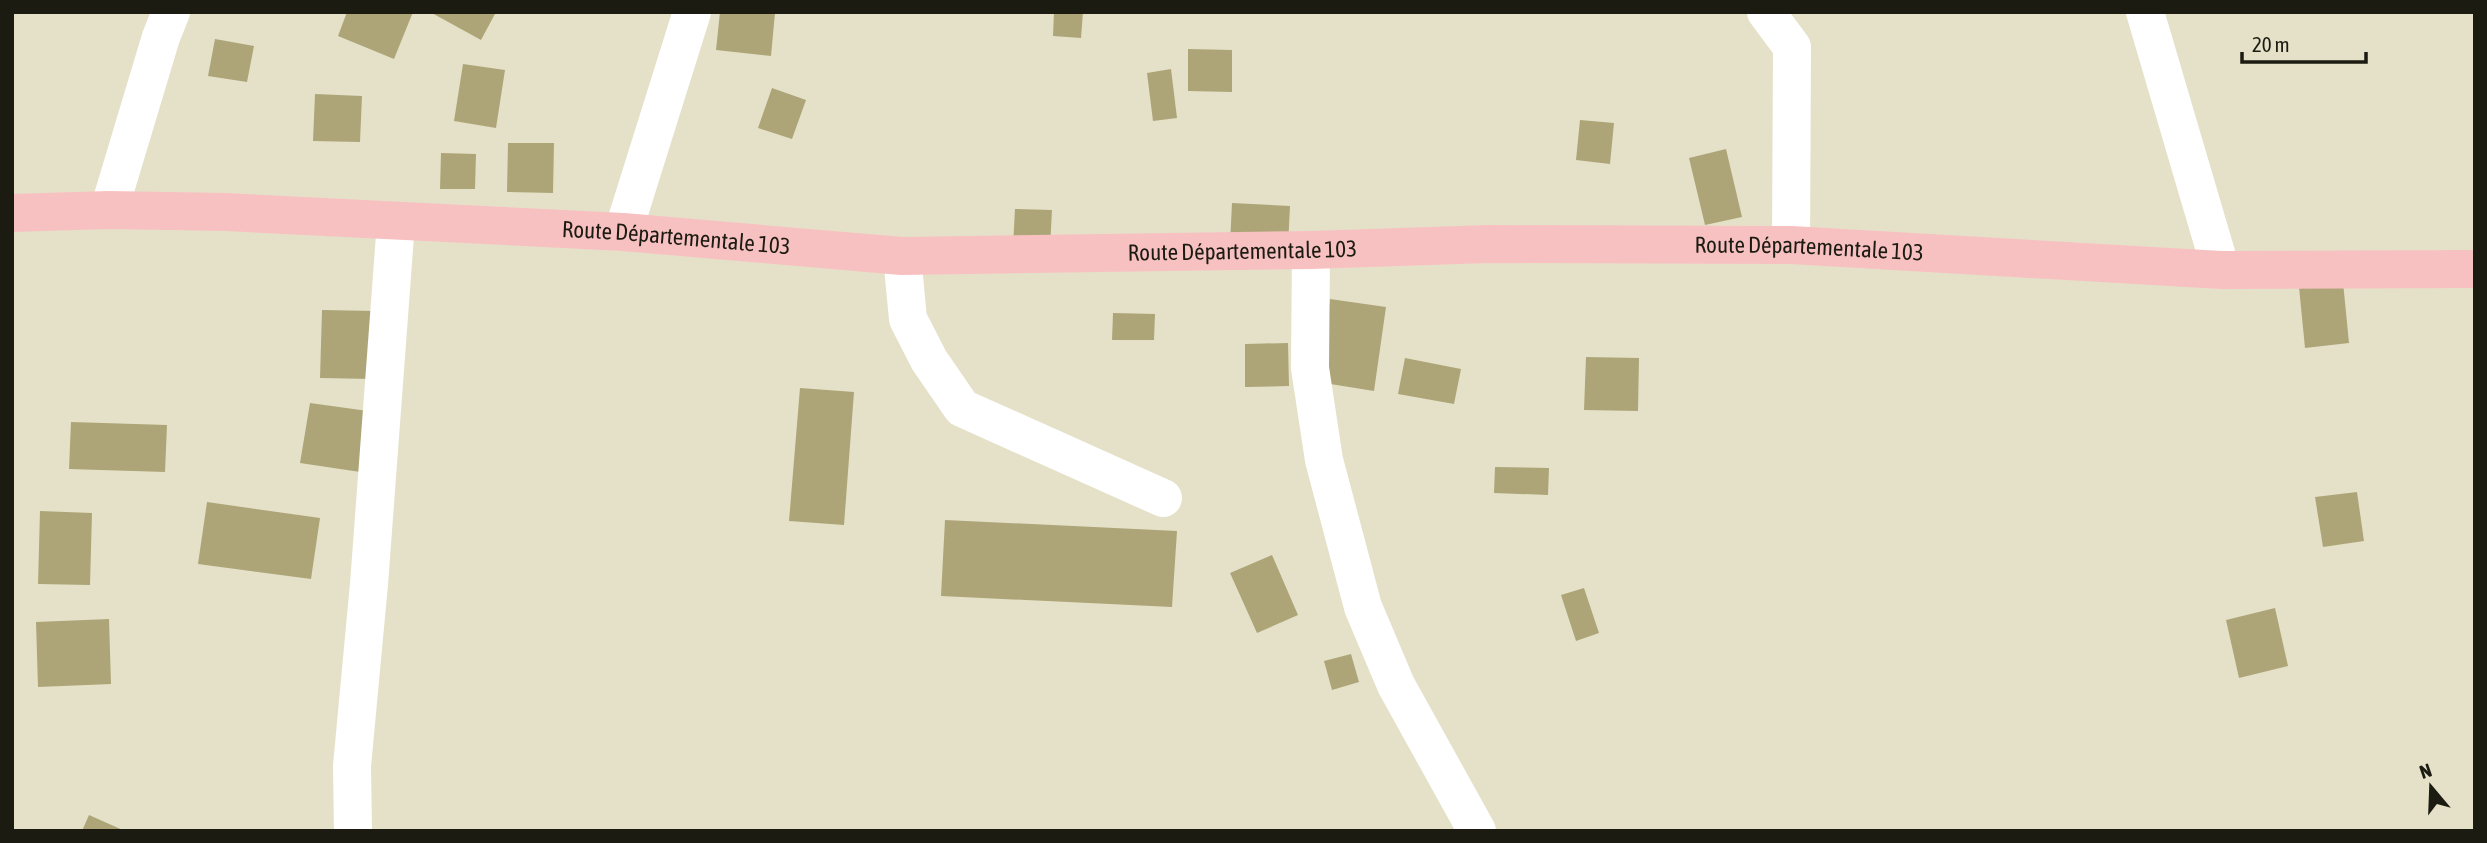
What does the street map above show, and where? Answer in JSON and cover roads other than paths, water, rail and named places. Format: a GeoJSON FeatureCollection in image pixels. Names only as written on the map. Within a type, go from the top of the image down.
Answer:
{"type":"FeatureCollection","features":[{"type":"Feature","properties":{"kind":"main road","name":"Route Départementale 103"},"geometry":{"type":"LineString","coordinates":[[12,213],[109,210],[226,212],[623,232],[902,256],[1311,250],[1488,244],[1791,246],[2221,270],[2475,269]]}},
{"type":"Feature","properties":{"kind":"street"},"geometry":{"type":"LineString","coordinates":[[109,210],[171,12]]}},
{"type":"Feature","properties":{"kind":"street"},"geometry":{"type":"LineString","coordinates":[[623,232],[692,12]]}},
{"type":"Feature","properties":{"kind":"street"},"geometry":{"type":"LineString","coordinates":[[1766,12],[1792,47],[1791,246]]}},
{"type":"Feature","properties":{"kind":"street"},"geometry":{"type":"LineString","coordinates":[[2145,12],[2221,270]]}},
{"type":"Feature","properties":{"kind":"street"},"geometry":{"type":"LineString","coordinates":[[353,831],[352,766],[369,584],[396,222]]}},
{"type":"Feature","properties":{"kind":"street"},"geometry":{"type":"LineString","coordinates":[[1311,250],[1310,368],[1325,460],[1363,607],[1396,685],[1477,831]]}},
{"type":"Feature","properties":{"kind":"street"},"geometry":{"type":"LineString","coordinates":[[902,256],[908,319],[929,360],[962,408],[1163,498]]}}]}
